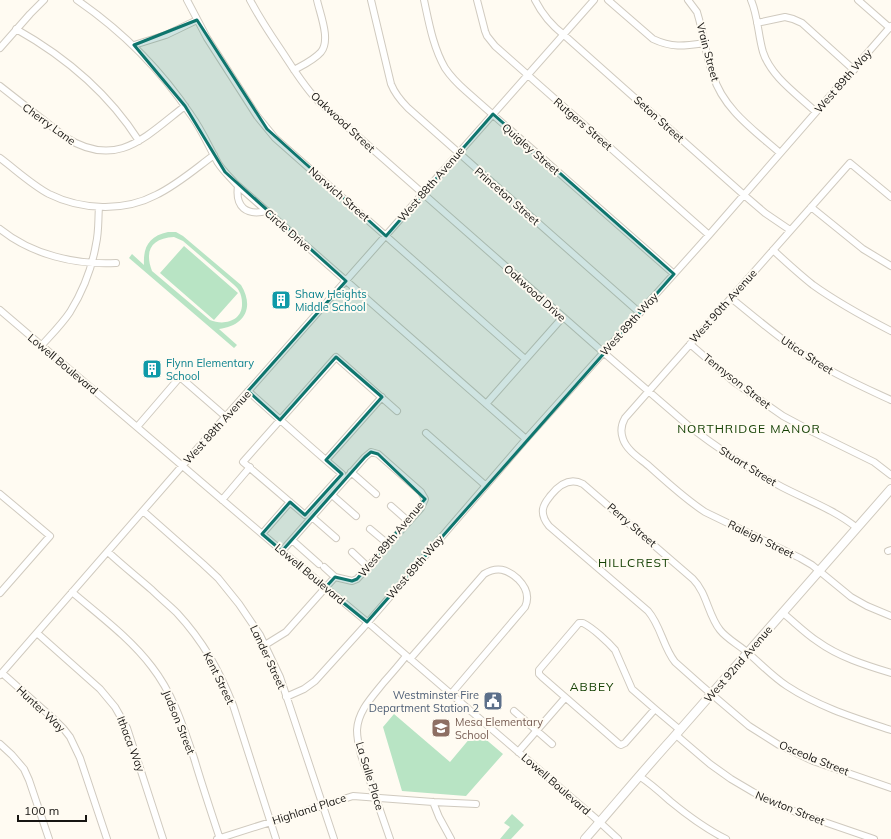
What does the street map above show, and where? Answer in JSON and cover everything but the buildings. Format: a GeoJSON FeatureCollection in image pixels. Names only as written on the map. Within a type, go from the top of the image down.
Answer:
{"type":"FeatureCollection","features":[{"type":"Feature","properties":{"kind":"main road","name":"West 92nd Avenue"},"geometry":{"type":"LineString","coordinates":[[585,839],[891,490]]}},
{"type":"Feature","properties":{"kind":"street"},"geometry":{"type":"LineString","coordinates":[[0,48],[44,0]]}},
{"type":"Feature","properties":{"kind":"street","name":"Circle Drive"},"geometry":{"type":"LineString","coordinates":[[80,0],[134,45],[162,76],[185,106],[204,135],[225,172],[238,186],[526,439]]}},
{"type":"Feature","properties":{"kind":"street","name":"Norwich Street"},"geometry":{"type":"LineString","coordinates":[[187,0],[207,38],[257,116],[275,138],[525,359]]}},
{"type":"Feature","properties":{"kind":"street","name":"Oakwood Street"},"geometry":{"type":"LineString","coordinates":[[250,0],[294,70],[314,97],[423,193]]}},
{"type":"Feature","properties":{"kind":"street"},"geometry":{"type":"LineString","coordinates":[[294,70],[319,54],[324,47],[326,39],[317,0]]}},
{"type":"Feature","properties":{"kind":"street","name":"Princeton Street"},"geometry":{"type":"LineString","coordinates":[[371,0],[390,79],[400,101],[458,154],[640,313]]}},
{"type":"Feature","properties":{"kind":"street","name":"Quigley Street"},"geometry":{"type":"LineString","coordinates":[[424,0],[439,56],[445,68],[458,84],[674,274]]}},
{"type":"Feature","properties":{"kind":"street","name":"Rutgers Street"},"geometry":{"type":"LineString","coordinates":[[477,0],[485,31],[490,41],[504,56],[709,235]]}},
{"type":"Feature","properties":{"kind":"street","name":"Seton Street"},"geometry":{"type":"LineString","coordinates":[[535,0],[543,14],[556,29],[564,34],[744,195],[790,230]]}},
{"type":"Feature","properties":{"kind":"street","name":"West 88th Avenue"},"geometry":{"type":"LineString","coordinates":[[1,674],[182,466],[594,0]]}},
{"type":"Feature","properties":{"kind":"street"},"geometry":{"type":"LineString","coordinates":[[608,0],[653,39],[661,43],[682,46],[705,43]]}},
{"type":"Feature","properties":{"kind":"street","name":"Vrain Street"},"geometry":{"type":"LineString","coordinates":[[688,0],[697,12],[713,76],[727,102],[737,114],[780,154]]}},
{"type":"Feature","properties":{"kind":"street"},"geometry":{"type":"LineString","coordinates":[[751,0],[763,52],[773,71],[816,112]]}},
{"type":"Feature","properties":{"kind":"street"},"geometry":{"type":"LineString","coordinates":[[858,0],[890,27]]}},
{"type":"Feature","properties":{"kind":"street"},"geometry":{"type":"LineString","coordinates":[[757,23],[785,17],[802,23],[854,70]]}},
{"type":"Feature","properties":{"kind":"street"},"geometry":{"type":"LineString","coordinates":[[134,45],[166,34],[197,20]]}},
{"type":"Feature","properties":{"kind":"street","name":"West 89th Way"},"geometry":{"type":"LineString","coordinates":[[286,697],[315,682],[485,485],[709,235],[890,27]]}},
{"type":"Feature","properties":{"kind":"street"},"geometry":{"type":"LineString","coordinates":[[16,29],[46,48],[82,75],[112,105],[139,141]]}},
{"type":"Feature","properties":{"kind":"street","name":"Cherry Lane"},"geometry":{"type":"LineString","coordinates":[[0,86],[76,144],[86,148],[103,151],[126,147],[139,141],[185,106]]}},
{"type":"Feature","properties":{"kind":"street"},"geometry":{"type":"LineString","coordinates":[[0,158],[28,180],[50,194],[74,203],[99,207],[120,206],[150,198],[169,188],[214,155]]}},
{"type":"Feature","properties":{"kind":"street","name":"West 90th Avenue"},"geometry":{"type":"LineString","coordinates":[[636,455],[630,450],[623,440],[621,426],[625,418],[850,163],[891,197]]}},
{"type":"Feature","properties":{"kind":"street"},"geometry":{"type":"LineString","coordinates":[[238,186],[238,199],[246,210],[258,213],[267,211]]}},
{"type":"Feature","properties":{"kind":"street","name":"Oakwood Drive"},"geometry":{"type":"LineString","coordinates":[[423,193],[648,391]]}},
{"type":"Feature","properties":{"kind":"street"},"geometry":{"type":"LineString","coordinates":[[42,345],[70,312],[86,283],[96,243],[99,207]]}},
{"type":"Feature","properties":{"kind":"street"},"geometry":{"type":"LineString","coordinates":[[811,207],[863,249],[891,266]]}},
{"type":"Feature","properties":{"kind":"street"},"geometry":{"type":"LineString","coordinates":[[0,229],[14,239],[56,257],[92,263],[116,263]]}},
{"type":"Feature","properties":{"kind":"street"},"geometry":{"type":"LineString","coordinates":[[773,250],[822,291],[853,311],[891,331]]}},
{"type":"Feature","properties":{"kind":"street","name":"Utica Street"},"geometry":{"type":"LineString","coordinates":[[731,298],[775,334],[810,358],[842,377],[891,400]]}},
{"type":"Feature","properties":{"kind":"street","name":"Lowell Boulevard"},"geometry":{"type":"LineString","coordinates":[[0,310],[325,588],[408,657],[618,839]]}},
{"type":"Feature","properties":{"kind":"street"},"geometry":{"type":"LineString","coordinates":[[486,404],[563,317]]}},
{"type":"Feature","properties":{"kind":"street","name":"Tennyson Street"},"geometry":{"type":"LineString","coordinates":[[690,344],[734,382],[783,416],[874,462],[891,475]]}},
{"type":"Feature","properties":{"kind":"street"},"geometry":{"type":"LineString","coordinates":[[248,391],[280,420],[342,474],[305,515],[243,462],[280,420],[336,357],[397,411]]}},
{"type":"Feature","properties":{"kind":"street"},"geometry":{"type":"LineString","coordinates":[[137,426],[180,377],[226,417]]}},
{"type":"Feature","properties":{"kind":"street","name":"Stuart Street"},"geometry":{"type":"LineString","coordinates":[[648,391],[690,427],[732,457],[783,488],[844,518],[857,528]]}},
{"type":"Feature","properties":{"kind":"street"},"geometry":{"type":"LineString","coordinates":[[326,460],[382,398]]}},
{"type":"Feature","properties":{"kind":"street"},"geometry":{"type":"LineString","coordinates":[[426,433],[485,485]]}},
{"type":"Feature","properties":{"kind":"street","name":"West 89th Avenue"},"geometry":{"type":"LineString","coordinates":[[335,577],[352,581],[357,579],[421,508],[425,499],[421,492],[378,454],[372,452],[365,457],[351,472]]}},
{"type":"Feature","properties":{"kind":"street","name":"Raleigh Street"},"geometry":{"type":"LineString","coordinates":[[636,455],[684,497],[705,512],[796,556],[812,565],[851,597],[867,606],[891,616]]}},
{"type":"Feature","properties":{"kind":"street"},"geometry":{"type":"LineString","coordinates":[[222,500],[250,467]]}},
{"type":"Feature","properties":{"kind":"street"},"geometry":{"type":"LineString","coordinates":[[282,551],[351,472],[376,494]]}},
{"type":"Feature","properties":{"kind":"street","name":"Perry Street"},"geometry":{"type":"LineString","coordinates":[[552,494],[562,484],[568,482],[576,481],[586,486],[693,579],[700,588],[718,628],[776,678],[797,692],[840,713],[891,730]]}},
{"type":"Feature","properties":{"kind":"street"},"geometry":{"type":"LineString","coordinates":[[0,494],[50,536],[0,593]]}},
{"type":"Feature","properties":{"kind":"street","name":"Osceola Street"},"geometry":{"type":"LineString","coordinates":[[552,494],[545,503],[543,509],[547,523],[562,538],[648,611],[653,617],[672,658],[679,666],[738,718],[779,745],[813,761],[891,788]]}},
{"type":"Feature","properties":{"kind":"street"},"geometry":{"type":"LineString","coordinates":[[332,495],[356,516]]}},
{"type":"Feature","properties":{"kind":"street"},"geometry":{"type":"LineString","coordinates":[[262,534],[290,502]]}},
{"type":"Feature","properties":{"kind":"street"},"geometry":{"type":"LineString","coordinates":[[391,506],[408,522]]}},
{"type":"Feature","properties":{"kind":"street","name":"Lander Street"},"geometry":{"type":"LineString","coordinates":[[143,511],[218,578],[246,614],[265,645],[280,677],[334,839]]}},
{"type":"Feature","properties":{"kind":"street"},"geometry":{"type":"LineString","coordinates":[[312,517],[336,538]]}},
{"type":"Feature","properties":{"kind":"street"},"geometry":{"type":"LineString","coordinates":[[370,529],[388,544]]}},
{"type":"Feature","properties":{"kind":"street"},"geometry":{"type":"LineString","coordinates":[[265,645],[286,632],[335,577],[292,540]]}},
{"type":"Feature","properties":{"kind":"street","name":"Kent Street"},"geometry":{"type":"LineString","coordinates":[[108,552],[176,612],[204,647],[216,666],[232,705],[276,839]]}},
{"type":"Feature","properties":{"kind":"street"},"geometry":{"type":"LineString","coordinates":[[352,552],[368,567]]}},
{"type":"Feature","properties":{"kind":"street"},"geometry":{"type":"LineString","coordinates":[[408,657],[484,574],[492,570],[502,570],[517,578],[528,593],[528,601],[525,607],[451,694]]}},
{"type":"Feature","properties":{"kind":"street","name":"Judson Street"},"geometry":{"type":"LineString","coordinates":[[72,592],[135,647],[160,677],[183,727],[219,839]]}},
{"type":"Feature","properties":{"kind":"street"},"geometry":{"type":"LineString","coordinates":[[783,612],[810,636],[833,651],[857,662],[891,673]]}},
{"type":"Feature","properties":{"kind":"street","name":"Newton Street"},"geometry":{"type":"LineString","coordinates":[[565,698],[538,673],[581,622],[591,628],[615,650],[632,689],[710,764],[731,779],[776,804],[874,839]]}},
{"type":"Feature","properties":{"kind":"street","name":"Ithaca Way"},"geometry":{"type":"LineString","coordinates":[[37,633],[100,689],[109,698],[119,713],[133,747],[164,839]]}},
{"type":"Feature","properties":{"kind":"street","name":"La Salle Place"},"geometry":{"type":"LineString","coordinates":[[390,839],[358,742],[358,726],[362,712],[370,699],[408,657]]}},
{"type":"Feature","properties":{"kind":"street","name":"Hunter Way"},"geometry":{"type":"LineString","coordinates":[[1,674],[55,720],[70,737],[80,758],[107,839]]}},
{"type":"Feature","properties":{"kind":"street"},"geometry":{"type":"LineString","coordinates":[[518,752],[565,698],[618,744],[622,745],[655,710]]}},
{"type":"Feature","properties":{"kind":"street"},"geometry":{"type":"LineString","coordinates":[[514,711],[552,744]]}},
{"type":"Feature","properties":{"kind":"street"},"geometry":{"type":"LineString","coordinates":[[0,744],[17,760],[26,774],[49,839]]}},
{"type":"Feature","properties":{"kind":"street"},"geometry":{"type":"LineString","coordinates":[[639,776],[700,824],[726,839]]}},
{"type":"Feature","properties":{"kind":"street","name":"Highland Place"},"geometry":{"type":"LineString","coordinates":[[219,839],[350,796],[476,804]]}},
{"type":"Feature","properties":{"kind":"street"},"geometry":{"type":"LineString","coordinates":[[433,802],[450,839]]}},
{"type":"Feature","properties":{"kind":"highlighted area"},"geometry":{"type":"Polygon","coordinates":[[[197,20],[267,129],[386,236],[493,114],[674,274],[367,622],[325,588],[335,577],[352,581],[357,579],[425,499],[378,454],[371,452],[365,457],[282,551],[262,534],[290,502],[305,515],[342,474],[326,460],[382,397],[336,357],[280,420],[248,391],[346,281],[225,172],[185,106],[134,45],[197,20]]]}},
{"type":"Feature","properties":{"kind":"green space"},"geometry":{"type":"Polygon","coordinates":[[[176,232],[183,236],[241,285],[247,301],[245,314],[241,320],[235,324],[219,329],[237,345],[234,348],[129,258],[132,254],[144,265],[148,243],[156,236],[176,232]],[[174,237],[166,238],[155,243],[152,246],[149,257],[152,271],[210,320],[215,322],[227,322],[236,318],[241,309],[242,303],[241,295],[238,289],[183,241],[174,237]]]}},
{"type":"Feature","properties":{"kind":"green space"},"geometry":{"type":"Polygon","coordinates":[[[184,246],[238,293],[214,320],[160,273],[184,246]]]}},
{"type":"Feature","properties":{"kind":"green space"},"geometry":{"type":"Polygon","coordinates":[[[394,714],[450,762],[476,731],[503,754],[466,796],[402,791],[383,727],[394,714]]]}},
{"type":"Feature","properties":{"kind":"green space"},"geometry":{"type":"Polygon","coordinates":[[[512,814],[524,825],[511,839],[500,839],[510,827],[504,823],[512,814]]]}},
{"type":"Feature","properties":{"kind":"place","name":"Shaw Heights Middle School"},"geometry":{"type":"Point","coordinates":[281,300]}},
{"type":"Feature","properties":{"kind":"place","name":"Flynn Elementary School"},"geometry":{"type":"Point","coordinates":[152,369]}},
{"type":"Feature","properties":{"kind":"place","name":"Westminster Fire Department Station 2"},"geometry":{"type":"Point","coordinates":[493,701]}},
{"type":"Feature","properties":{"kind":"place","name":"Mesa Elementary School"},"geometry":{"type":"Point","coordinates":[441,728]}},
{"type":"Feature","properties":{"kind":"district","name":"NORTHRIDGE MANOR"},"geometry":{"type":"Point","coordinates":[749,429]}},
{"type":"Feature","properties":{"kind":"district","name":"HILLCREST"},"geometry":{"type":"Point","coordinates":[634,563]}},
{"type":"Feature","properties":{"kind":"district","name":"ABBEY"},"geometry":{"type":"Point","coordinates":[592,687]}}]}
